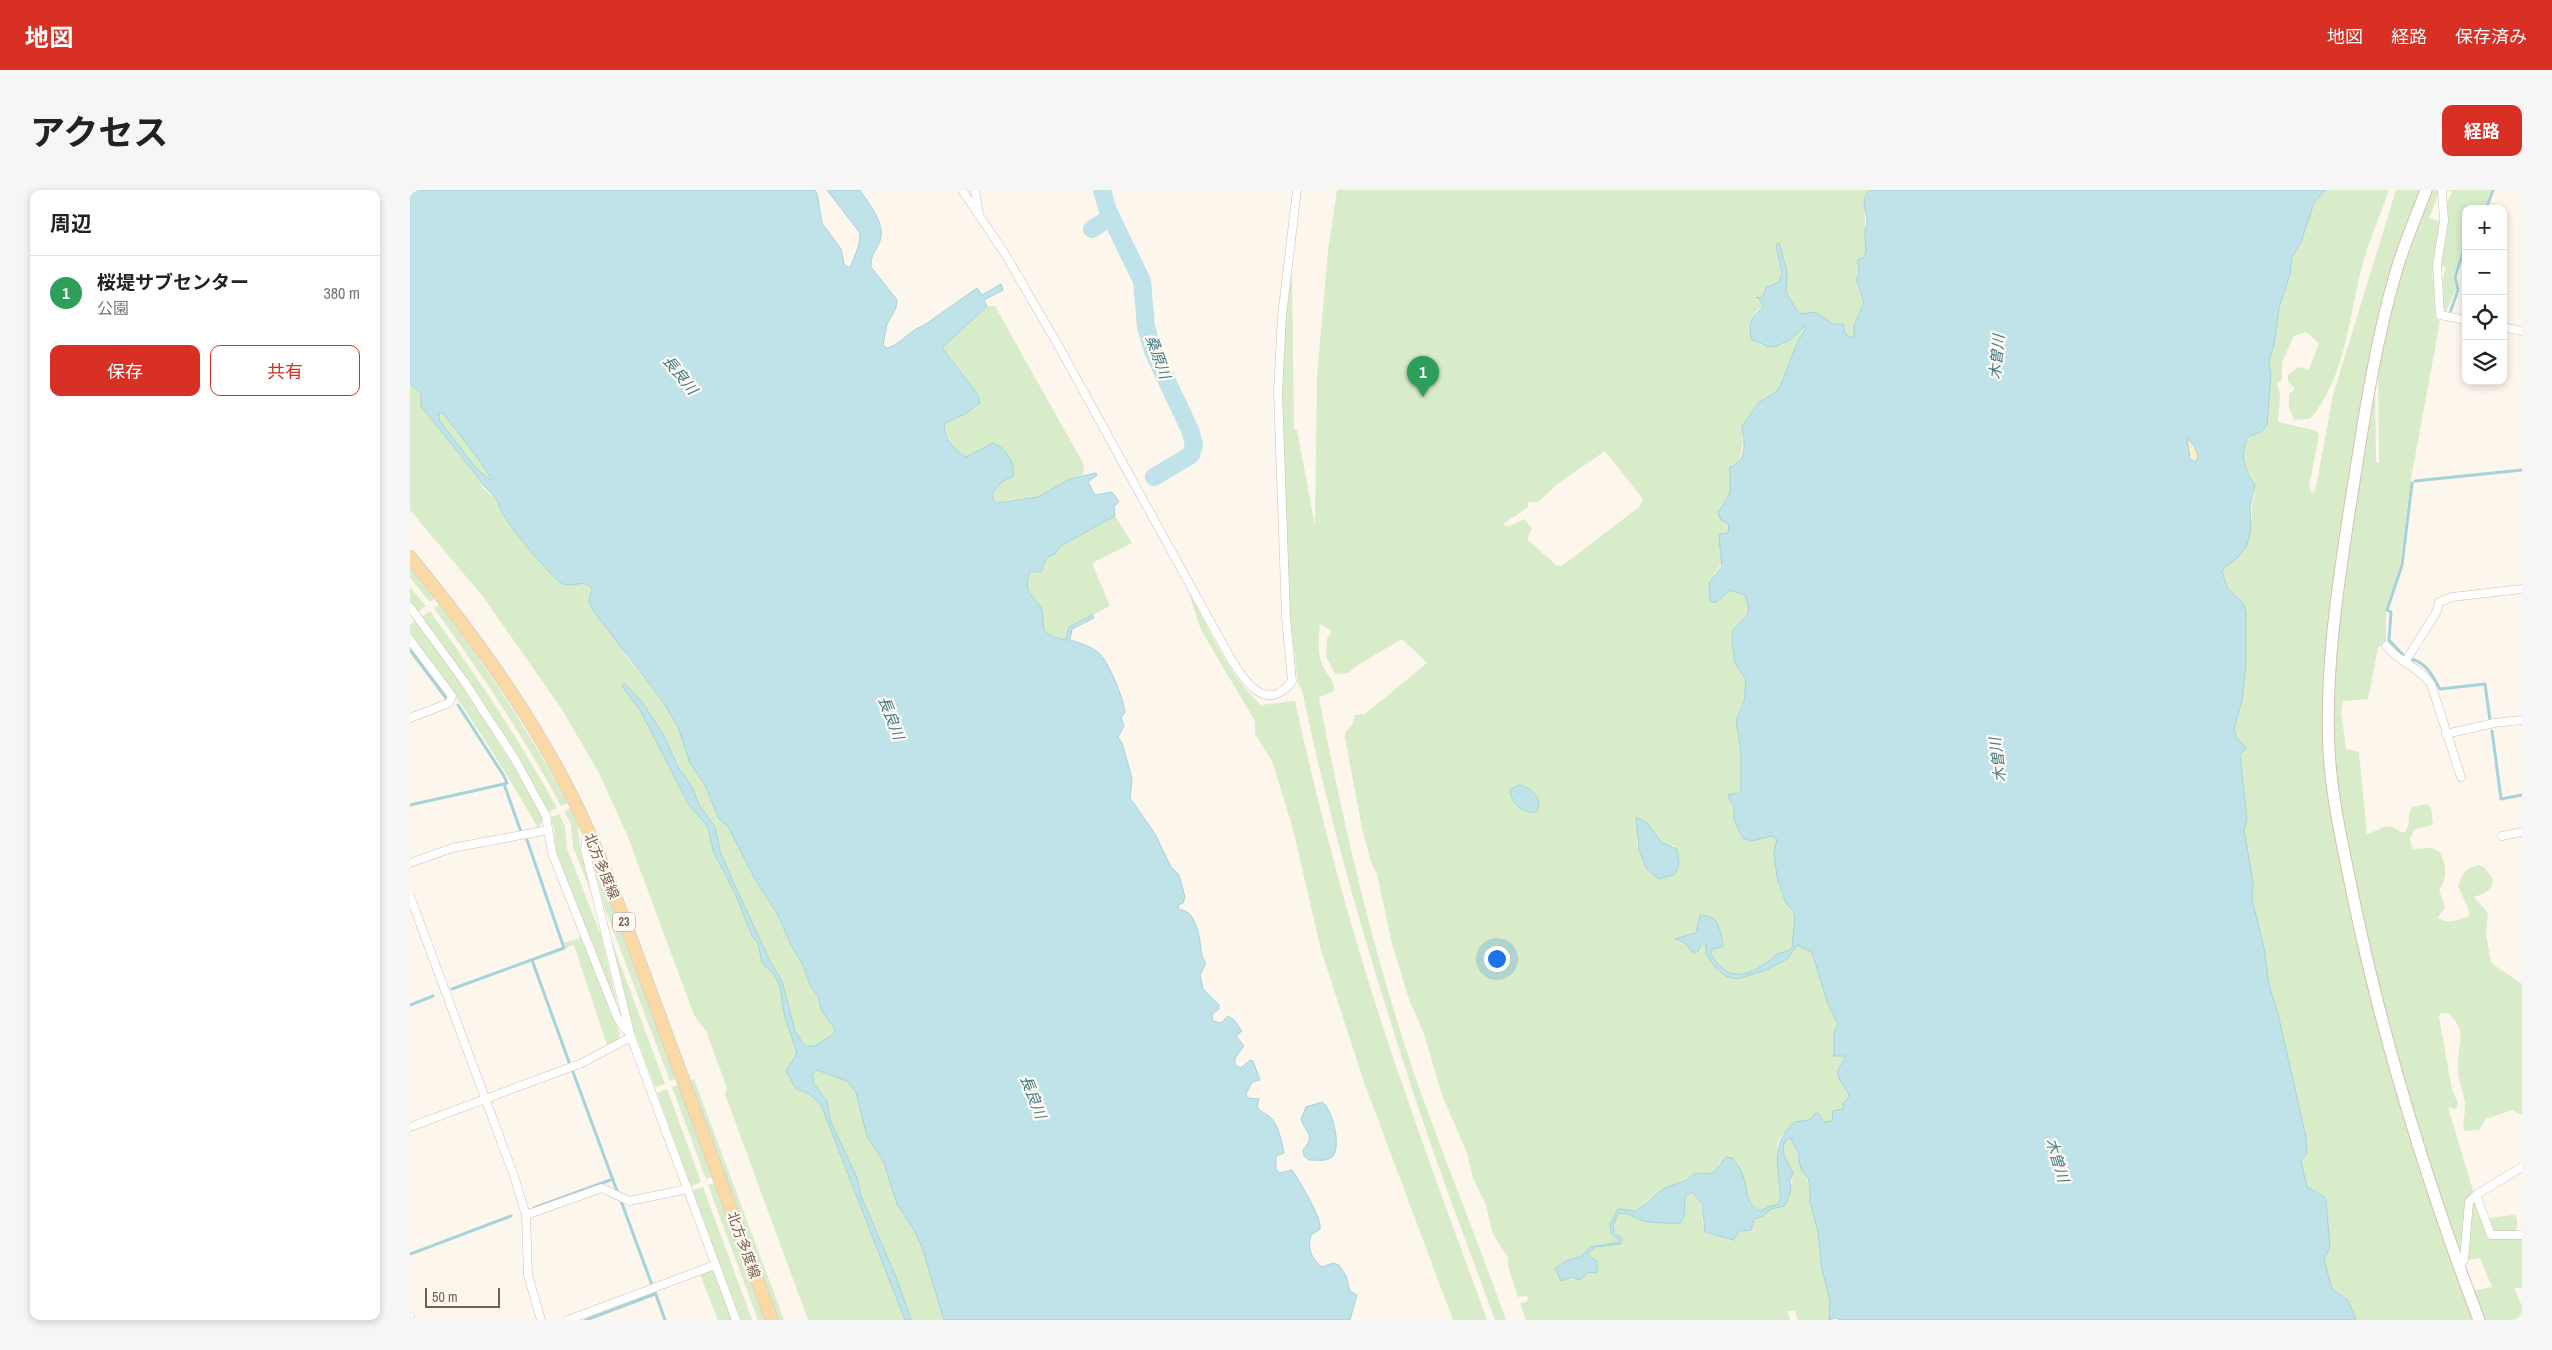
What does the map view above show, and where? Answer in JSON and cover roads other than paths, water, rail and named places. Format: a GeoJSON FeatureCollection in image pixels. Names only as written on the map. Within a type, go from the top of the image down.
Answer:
{"type":"FeatureCollection","features":[{"type":"Feature","properties":{"kind":"main road","name":"北方多度線"},"geometry":{"type":"LineString","coordinates":[[410,557],[442,596],[490,662],[542,744],[587,828],[631,938],[772,1320]]}},
{"type":"Feature","properties":{"kind":"street"},"geometry":{"type":"LineString","coordinates":[[962,190],[1005,254],[1058,345],[1245,682],[1254,690],[1273,694],[1288,686],[1292,681],[1286,617],[1278,392],[1282,316],[1297,190]]}},
{"type":"Feature","properties":{"kind":"street"},"geometry":{"type":"LineString","coordinates":[[976,190],[979,217]]}},
{"type":"Feature","properties":{"kind":"street"},"geometry":{"type":"LineString","coordinates":[[2426,190],[2397,270],[2367,406],[2340,576],[2328,695],[2329,752],[2338,820],[2382,1024],[2412,1131],[2479,1320]]}},
{"type":"Feature","properties":{"kind":"street"},"geometry":{"type":"LineString","coordinates":[[2442,190],[2444,222],[2437,265],[2440,315],[2462,319]]}},
{"type":"Feature","properties":{"kind":"street"},"geometry":{"type":"LineString","coordinates":[[2507,328],[2522,331]]}},
{"type":"Feature","properties":{"kind":"street"},"geometry":{"type":"LineString","coordinates":[[2405,662],[2437,611],[2439,602],[2452,597],[2522,589]]}},
{"type":"Feature","properties":{"kind":"street"},"geometry":{"type":"LineString","coordinates":[[410,608],[464,681],[514,760],[546,816],[552,853],[618,1019],[631,1037]]}},
{"type":"Feature","properties":{"kind":"street"},"geometry":{"type":"LineString","coordinates":[[410,640],[452,696],[449,703],[410,718]]}},
{"type":"Feature","properties":{"kind":"street"},"geometry":{"type":"LineString","coordinates":[[2386,646],[2395,658],[2423,672],[2431,684],[2461,778]]}},
{"type":"Feature","properties":{"kind":"street"},"geometry":{"type":"LineString","coordinates":[[2446,734],[2522,720]]}},
{"type":"Feature","properties":{"kind":"street"},"geometry":{"type":"LineString","coordinates":[[587,828],[585,850],[631,1037],[736,1320]]}},
{"type":"Feature","properties":{"kind":"street"},"geometry":{"type":"LineString","coordinates":[[410,863],[452,848],[548,830]]}},
{"type":"Feature","properties":{"kind":"street"},"geometry":{"type":"LineString","coordinates":[[2502,836],[2522,832]]}},
{"type":"Feature","properties":{"kind":"street"},"geometry":{"type":"LineString","coordinates":[[410,896],[514,1176],[526,1215],[528,1275],[541,1320]]}},
{"type":"Feature","properties":{"kind":"street"},"geometry":{"type":"LineString","coordinates":[[410,1127],[582,1062],[631,1037]]}},
{"type":"Feature","properties":{"kind":"street"},"geometry":{"type":"LineString","coordinates":[[2459,1267],[2464,1260],[2469,1202],[2476,1195],[2522,1167]]}},
{"type":"Feature","properties":{"kind":"street"},"geometry":{"type":"LineString","coordinates":[[526,1215],[602,1188],[629,1201],[688,1189]]}},
{"type":"Feature","properties":{"kind":"street"},"geometry":{"type":"LineString","coordinates":[[2476,1195],[2491,1236],[2522,1235]]}},
{"type":"Feature","properties":{"kind":"street"},"geometry":{"type":"LineString","coordinates":[[568,1320],[716,1265]]}},
{"type":"Feature","properties":{"kind":"street"},"geometry":{"type":"LineString","coordinates":[[410,1316],[412,1320]]}},
{"type":"Feature","properties":{"kind":"water","name":"長良川"},"geometry":{"type":"Polygon","coordinates":[[[410,190],[815,190],[822,223],[841,249],[844,264],[850,268],[859,245],[860,233],[827,190],[860,190],[876,214],[881,228],[880,241],[872,256],[871,267],[897,300],[896,308],[887,324],[883,345],[887,348],[897,344],[977,288],[982,295],[1001,284],[1003,290],[984,300],[987,306],[942,348],[978,395],[980,403],[965,414],[945,423],[945,432],[954,447],[966,457],[993,443],[1001,448],[1011,460],[1013,476],[1002,482],[992,493],[996,503],[1038,497],[1070,479],[1096,473],[1097,475],[1088,482],[1095,495],[1112,492],[1119,502],[1114,506],[1115,516],[1060,546],[1055,554],[1046,558],[1041,572],[1030,572],[1027,584],[1028,589],[1041,608],[1045,632],[1053,637],[1066,640],[1069,627],[1092,615],[1094,618],[1072,629],[1070,640],[1099,653],[1107,664],[1122,698],[1125,712],[1121,718],[1124,726],[1118,737],[1122,743],[1132,778],[1130,798],[1155,834],[1171,867],[1179,875],[1185,897],[1183,903],[1178,905],[1179,909],[1189,914],[1195,923],[1205,961],[1200,975],[1203,989],[1219,1005],[1219,1009],[1212,1014],[1213,1021],[1221,1023],[1228,1016],[1234,1020],[1242,1031],[1236,1036],[1244,1046],[1235,1058],[1235,1065],[1241,1068],[1250,1060],[1253,1061],[1260,1080],[1252,1082],[1246,1094],[1248,1098],[1259,1099],[1257,1107],[1272,1119],[1278,1131],[1284,1153],[1276,1156],[1276,1170],[1280,1173],[1292,1170],[1320,1223],[1320,1229],[1311,1235],[1310,1239],[1313,1257],[1322,1267],[1333,1263],[1339,1265],[1346,1276],[1350,1291],[1357,1295],[1350,1320],[944,1320],[922,1247],[914,1230],[897,1204],[884,1163],[867,1136],[856,1092],[847,1081],[817,1070],[812,1075],[814,1084],[827,1101],[830,1120],[857,1178],[861,1196],[896,1277],[911,1320],[905,1320],[821,1105],[810,1094],[796,1089],[786,1071],[797,1053],[784,1014],[780,986],[774,974],[762,963],[758,943],[752,936],[735,893],[713,851],[708,827],[689,805],[640,710],[622,686],[624,683],[642,702],[663,734],[679,768],[692,787],[699,805],[715,827],[720,851],[730,875],[771,963],[782,981],[795,1031],[805,1046],[815,1046],[834,1034],[835,1029],[822,1011],[818,997],[810,985],[803,965],[790,943],[777,913],[756,881],[728,826],[719,819],[705,785],[690,763],[678,727],[664,703],[592,609],[589,601],[592,588],[584,584],[568,585],[560,582],[538,560],[521,540],[501,511],[497,500],[421,406],[421,393],[410,384],[410,190]],[[439,413],[439,420],[475,467],[491,481],[477,458],[443,413],[439,413]]]}},
{"type":"Feature","properties":{"kind":"water","name":"木曽川"},"geometry":{"type":"Polygon","coordinates":[[[1870,190],[2325,190],[2314,203],[2301,242],[2292,257],[2290,274],[2279,308],[2274,345],[2269,361],[2271,375],[2267,425],[2261,432],[2249,437],[2245,445],[2243,456],[2246,469],[2255,485],[2250,508],[2251,530],[2246,547],[2222,572],[2228,589],[2243,603],[2246,612],[2246,663],[2242,700],[2234,729],[2236,737],[2246,748],[2240,755],[2247,819],[2244,830],[2253,882],[2252,900],[2264,948],[2269,985],[2278,1014],[2306,1137],[2307,1153],[2301,1161],[2307,1187],[2324,1196],[2326,1202],[2330,1247],[2324,1259],[2332,1289],[2348,1300],[2356,1320],[1840,1320],[1836,1318],[1829,1320],[1830,1301],[1822,1269],[1818,1232],[1810,1202],[1810,1187],[1808,1178],[1801,1169],[1798,1153],[1791,1138],[1786,1140],[1783,1149],[1793,1173],[1790,1181],[1791,1190],[1785,1206],[1771,1209],[1763,1216],[1754,1219],[1751,1230],[1739,1231],[1733,1240],[1705,1232],[1702,1204],[1692,1192],[1685,1196],[1684,1217],[1680,1223],[1648,1222],[1626,1214],[1618,1214],[1613,1226],[1615,1234],[1622,1238],[1621,1244],[1596,1247],[1588,1253],[1589,1257],[1597,1261],[1597,1273],[1588,1272],[1580,1280],[1572,1277],[1561,1281],[1555,1268],[1566,1261],[1580,1257],[1591,1247],[1619,1242],[1611,1234],[1610,1225],[1618,1209],[1636,1211],[1665,1188],[1686,1180],[1694,1174],[1713,1173],[1726,1157],[1732,1158],[1739,1167],[1749,1200],[1756,1208],[1761,1211],[1770,1206],[1777,1205],[1781,1198],[1778,1167],[1779,1148],[1787,1130],[1795,1122],[1810,1120],[1816,1113],[1819,1114],[1824,1122],[1832,1121],[1833,1111],[1843,1109],[1843,1103],[1849,1097],[1838,1075],[1845,1056],[1834,1056],[1834,1033],[1838,1024],[1828,1004],[1812,952],[1797,945],[1787,959],[1766,970],[1737,979],[1726,976],[1715,967],[1706,954],[1706,944],[1701,944],[1698,952],[1692,952],[1685,943],[1675,939],[1696,933],[1700,915],[1712,918],[1718,925],[1723,946],[1711,950],[1711,954],[1718,964],[1733,974],[1749,972],[1766,963],[1777,954],[1792,948],[1795,918],[1785,901],[1777,877],[1774,854],[1777,839],[1772,836],[1751,841],[1743,838],[1734,819],[1734,806],[1729,798],[1729,794],[1738,794],[1741,790],[1741,752],[1736,720],[1744,702],[1746,680],[1735,663],[1732,640],[1733,630],[1747,616],[1749,608],[1745,595],[1730,590],[1715,603],[1710,600],[1709,583],[1722,566],[1719,538],[1720,534],[1728,533],[1729,524],[1721,520],[1718,513],[1730,493],[1730,467],[1737,463],[1743,455],[1742,426],[1759,402],[1776,392],[1780,387],[1798,341],[1806,329],[1805,326],[1790,340],[1777,346],[1769,347],[1752,340],[1750,325],[1756,314],[1764,306],[1756,297],[1762,298],[1766,288],[1779,282],[1782,273],[1776,245],[1779,243],[1787,272],[1786,292],[1797,311],[1801,314],[1815,312],[1833,324],[1843,324],[1846,335],[1854,338],[1854,326],[1864,302],[1856,281],[1859,274],[1858,259],[1864,258],[1866,250],[1865,230],[1867,223],[1864,202],[1870,190]],[[2187,438],[2190,459],[2196,462],[2198,456],[2194,446],[2187,438]]]}},
{"type":"Feature","properties":{"kind":"water"},"geometry":{"type":"Polygon","coordinates":[[[1519,785],[1528,788],[1538,799],[1539,803],[1536,812],[1522,809],[1512,799],[1510,790],[1519,785]]]}},
{"type":"Feature","properties":{"kind":"water"},"geometry":{"type":"Polygon","coordinates":[[[1636,817],[1647,823],[1662,843],[1677,849],[1679,864],[1675,874],[1659,879],[1647,870],[1639,849],[1636,817]]]}},
{"type":"Feature","properties":{"kind":"water"},"geometry":{"type":"Polygon","coordinates":[[[1322,1102],[1332,1119],[1336,1136],[1335,1152],[1327,1160],[1309,1160],[1304,1156],[1303,1150],[1309,1141],[1309,1134],[1301,1119],[1306,1107],[1322,1102]]]}},
{"type":"Feature","properties":{"kind":"waterway","name":"桑原川"},"geometry":{"type":"LineString","coordinates":[[1102,190],[1108,211],[1142,281],[1146,327],[1153,351],[1190,430],[1194,445],[1191,455],[1154,477]]}},
{"type":"Feature","properties":{"kind":"waterway"},"geometry":{"type":"LineString","coordinates":[[2487,205],[2493,190]]}},
{"type":"Feature","properties":{"kind":"waterway"},"geometry":{"type":"LineString","coordinates":[[1092,229],[1111,217]]}},
{"type":"Feature","properties":{"kind":"waterway"},"geometry":{"type":"LineString","coordinates":[[2450,313],[2458,290],[2455,277],[2464,250]]}},
{"type":"Feature","properties":{"kind":"waterway"},"geometry":{"type":"LineString","coordinates":[[2415,481],[2522,470]]}},
{"type":"Feature","properties":{"kind":"waterway"},"geometry":{"type":"LineString","coordinates":[[2404,656],[2389,640],[2391,612],[2387,610],[2402,565],[2412,483]]}},
{"type":"Feature","properties":{"kind":"waterway"},"geometry":{"type":"LineString","coordinates":[[410,650],[446,698]]}},
{"type":"Feature","properties":{"kind":"waterway"},"geometry":{"type":"LineString","coordinates":[[2412,659],[2426,667],[2440,689],[2485,684],[2490,720]]}},
{"type":"Feature","properties":{"kind":"waterway"},"geometry":{"type":"LineString","coordinates":[[458,705],[504,776],[507,783],[504,784],[521,832]]}},
{"type":"Feature","properties":{"kind":"waterway"},"geometry":{"type":"LineString","coordinates":[[2492,731],[2501,799],[2522,795]]}},
{"type":"Feature","properties":{"kind":"waterway"},"geometry":{"type":"LineString","coordinates":[[410,805],[504,784]]}},
{"type":"Feature","properties":{"kind":"waterway"},"geometry":{"type":"LineString","coordinates":[[452,989],[564,948],[527,840]]}},
{"type":"Feature","properties":{"kind":"waterway"},"geometry":{"type":"LineString","coordinates":[[532,960],[569,1062]]}},
{"type":"Feature","properties":{"kind":"waterway"},"geometry":{"type":"LineString","coordinates":[[410,1005],[433,996]]}},
{"type":"Feature","properties":{"kind":"waterway"},"geometry":{"type":"LineString","coordinates":[[573,1072],[617,1191]]}},
{"type":"Feature","properties":{"kind":"waterway"},"geometry":{"type":"LineString","coordinates":[[534,1208],[613,1179]]}},
{"type":"Feature","properties":{"kind":"waterway"},"geometry":{"type":"LineString","coordinates":[[621,1201],[652,1285]]}},
{"type":"Feature","properties":{"kind":"waterway"},"geometry":{"type":"LineString","coordinates":[[410,1254],[511,1216]]}},
{"type":"Feature","properties":{"kind":"waterway"},"geometry":{"type":"LineString","coordinates":[[655,1292],[665,1320]]}},
{"type":"Feature","properties":{"kind":"waterway"},"geometry":{"type":"LineString","coordinates":[[586,1320],[655,1294]]}},
{"type":"Feature","properties":{"kind":"place","name":"桜堤サブセンター"},"geometry":{"type":"Point","coordinates":[1423,397]}}]}
